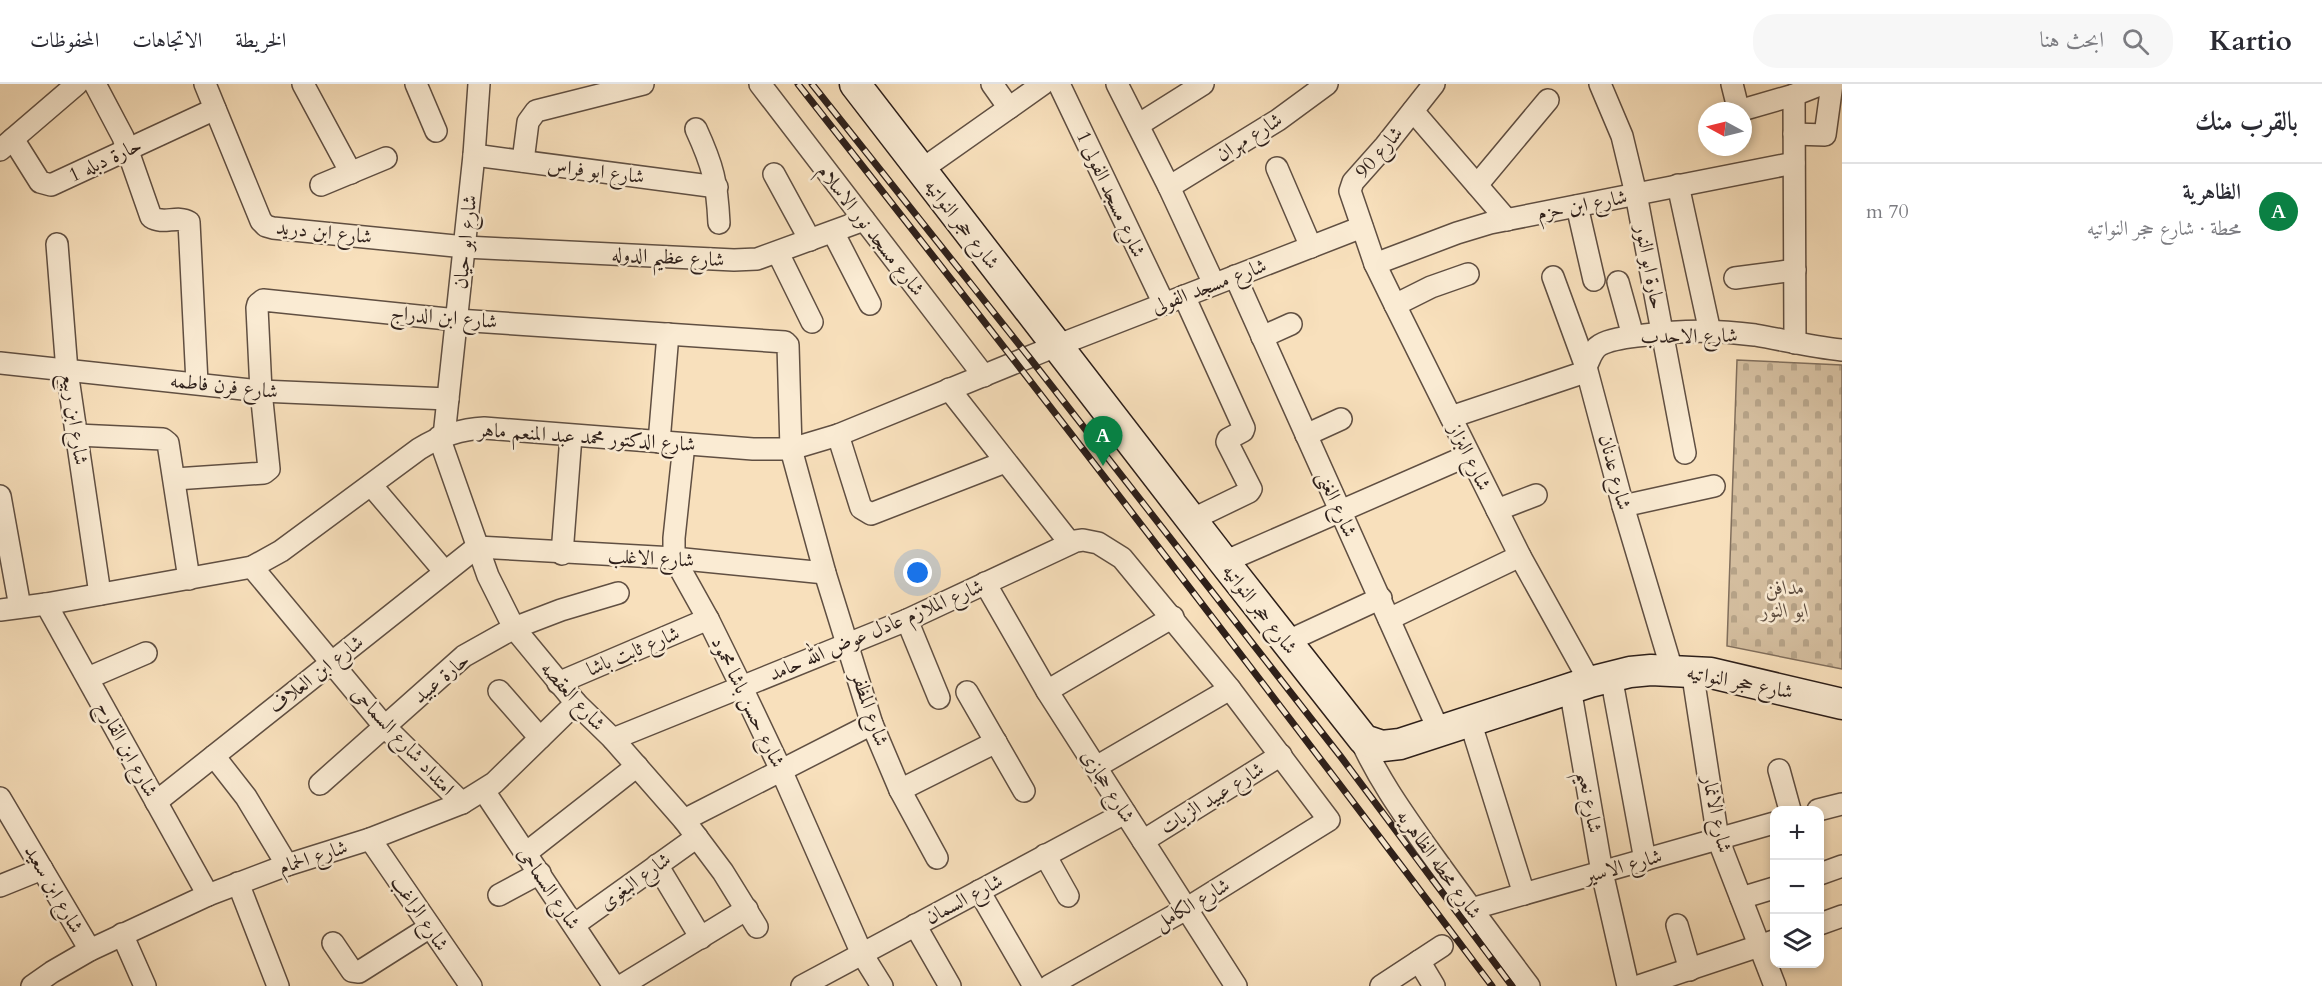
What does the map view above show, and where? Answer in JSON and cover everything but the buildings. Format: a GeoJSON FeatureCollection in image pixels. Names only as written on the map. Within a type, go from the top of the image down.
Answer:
{"type":"FeatureCollection","features":[{"type":"Feature","properties":{"kind":"street"},"geometry":{"type":"LineString","coordinates":[[6,145],[77,84]]}},
{"type":"Feature","properties":{"kind":"street"},"geometry":{"type":"LineString","coordinates":[[95,84],[128,149],[151,217],[158,221],[184,219],[189,222],[197,383]]}},
{"type":"Feature","properties":{"kind":"street","name":"شارع ابن دريد"},"geometry":{"type":"LineString","coordinates":[[204,84],[261,221],[266,226],[465,247]]}},
{"type":"Feature","properties":{"kind":"street"},"geometry":{"type":"LineString","coordinates":[[303,84],[351,173]]}},
{"type":"Feature","properties":{"kind":"street"},"geometry":{"type":"LineString","coordinates":[[416,84],[436,131]]}},
{"type":"Feature","properties":{"kind":"street","name":"شارع ابو حيان"},"geometry":{"type":"LineString","coordinates":[[442,436],[465,247],[479,84]]}},
{"type":"Feature","properties":{"kind":"street"},"geometry":{"type":"LineString","coordinates":[[523,161],[528,122],[536,111],[643,84]]}},
{"type":"Feature","properties":{"kind":"street","name":"شارع مسجد نور الاسلام"},"geometry":{"type":"LineString","coordinates":[[760,84],[984,375]]}},
{"type":"Feature","properties":{"kind":"street"},"geometry":{"type":"LineString","coordinates":[[992,84],[1010,108]]}},
{"type":"Feature","properties":{"kind":"street"},"geometry":{"type":"LineString","coordinates":[[921,170],[1043,84]]}},
{"type":"Feature","properties":{"kind":"street","name":"شارع مسجد الفولى 1"},"geometry":{"type":"LineString","coordinates":[[1059,84],[1164,304]]}},
{"type":"Feature","properties":{"kind":"street"},"geometry":{"type":"LineString","coordinates":[[1117,84],[1169,187],[1214,284]]}},
{"type":"Feature","properties":{"kind":"street"},"geometry":{"type":"LineString","coordinates":[[1138,125],[1203,84]]}},
{"type":"Feature","properties":{"kind":"street","name":"شارع مهران"},"geometry":{"type":"LineString","coordinates":[[1169,187],[1278,120],[1327,84]]}},
{"type":"Feature","properties":{"kind":"street","name":"شارع 90"},"geometry":{"type":"LineString","coordinates":[[1362,227],[1351,195],[1351,186],[1434,84]]}},
{"type":"Feature","properties":{"kind":"street","name":"حارة ابو النور"},"geometry":{"type":"LineString","coordinates":[[1600,84],[1622,136],[1636,194],[1685,453]]}},
{"type":"Feature","properties":{"kind":"street"},"geometry":{"type":"LineString","coordinates":[[1732,84],[1741,110],[1794,95],[1822,84]]}},
{"type":"Feature","properties":{"kind":"street"},"geometry":{"type":"LineString","coordinates":[[1794,134],[1825,135],[1832,84]]}},
{"type":"Feature","properties":{"kind":"street","name":"شارع حجر النواتيه"},"geometry":{"type":"LineString","coordinates":[[864,87],[921,170],[1056,346],[1359,736],[1370,743],[1388,746],[1590,682],[1630,672],[1682,670],[1730,677],[1842,704]]}},
{"type":"Feature","properties":{"kind":"street"},"geometry":{"type":"LineString","coordinates":[[1794,95],[1795,343]]}},
{"type":"Feature","properties":{"kind":"street"},"geometry":{"type":"LineString","coordinates":[[1477,185],[1548,100]]}},
{"type":"Feature","properties":{"kind":"street","name":"حارة دبله 1"},"geometry":{"type":"LineString","coordinates":[[6,145],[40,182],[51,185],[215,109]]}},
{"type":"Feature","properties":{"kind":"street"},"geometry":{"type":"LineString","coordinates":[[1413,111],[1507,220]]}},
{"type":"Feature","properties":{"kind":"street"},"geometry":{"type":"LineString","coordinates":[[696,129],[709,159],[717,187],[719,223]]}},
{"type":"Feature","properties":{"kind":"street","name":"شارع ابو فراس"},"geometry":{"type":"LineString","coordinates":[[474,155],[717,187]]}},
{"type":"Feature","properties":{"kind":"street"},"geometry":{"type":"LineString","coordinates":[[321,185],[386,158]]}},
{"type":"Feature","properties":{"kind":"street","name":"شارع ابن حزم"},"geometry":{"type":"LineString","coordinates":[[1375,264],[1457,233],[1507,220],[1794,163]]}},
{"type":"Feature","properties":{"kind":"street"},"geometry":{"type":"LineString","coordinates":[[1277,168],[1311,247]]}},
{"type":"Feature","properties":{"kind":"street"},"geometry":{"type":"LineString","coordinates":[[774,174],[810,240]]}},
{"type":"Feature","properties":{"kind":"street"},"geometry":{"type":"LineString","coordinates":[[1678,185],[1710,332]]}},
{"type":"Feature","properties":{"kind":"street"},"geometry":{"type":"LineString","coordinates":[[1577,206],[1594,279]]}},
{"type":"Feature","properties":{"kind":"street","name":"شارع عظيم الدوله"},"geometry":{"type":"LineString","coordinates":[[465,247],[734,260],[757,259],[864,220]]}},
{"type":"Feature","properties":{"kind":"street","name":"شارع مسجد الفولى"},"geometry":{"type":"LineString","coordinates":[[1056,346],[1362,227]]}},
{"type":"Feature","properties":{"kind":"street","name":"شارع البزاز"},"geometry":{"type":"LineString","coordinates":[[1362,227],[1375,264],[1469,455],[1520,556],[1590,682]]}},
{"type":"Feature","properties":{"kind":"street"},"geometry":{"type":"LineString","coordinates":[[832,232],[870,304]]}},
{"type":"Feature","properties":{"kind":"street","name":"شارع ابن ربيع"},"geometry":{"type":"LineString","coordinates":[[57,244],[67,371],[100,594]]}},
{"type":"Feature","properties":{"kind":"street"},"geometry":{"type":"LineString","coordinates":[[778,253],[812,322]]}},
{"type":"Feature","properties":{"kind":"street"},"geometry":{"type":"LineString","coordinates":[[1735,278],[1795,270]]}},
{"type":"Feature","properties":{"kind":"street"},"geometry":{"type":"LineString","coordinates":[[1395,305],[1431,287],[1468,274]]}},
{"type":"Feature","properties":{"kind":"street","name":"شارع الغنى"},"geometry":{"type":"LineString","coordinates":[[1235,276],[1439,731]]}},
{"type":"Feature","properties":{"kind":"street","name":"شارع عدنان"},"geometry":{"type":"LineString","coordinates":[[1553,277],[1586,367],[1623,506],[1682,670]]}},
{"type":"Feature","properties":{"kind":"street"},"geometry":{"type":"LineString","coordinates":[[1618,282],[1633,336]]}},
{"type":"Feature","properties":{"kind":"street"},"geometry":{"type":"LineString","coordinates":[[1184,296],[1244,428],[1227,442],[1251,489],[1191,520]]}},
{"type":"Feature","properties":{"kind":"street","name":"شارع ابن الدراج"},"geometry":{"type":"LineString","coordinates":[[175,479],[267,471],[270,466],[261,391],[257,308],[263,300],[457,320],[785,342],[788,345],[790,449]]}},
{"type":"Feature","properties":{"kind":"street"},"geometry":{"type":"LineString","coordinates":[[1262,337],[1291,324]]}},
{"type":"Feature","properties":{"kind":"street","name":"شارع الاحدب"},"geometry":{"type":"LineString","coordinates":[[1451,417],[1576,375],[1586,367],[1597,347],[1633,336],[1710,332],[1754,335],[1842,350]]}},
{"type":"Feature","properties":{"kind":"street"},"geometry":{"type":"LineString","coordinates":[[659,442],[668,334]]}},
{"type":"Feature","properties":{"kind":"street","name":"شارع الدكتور محمد عبد المنعم ماهر"},"geometry":{"type":"LineString","coordinates":[[10,608],[46,604],[252,567],[281,551],[419,449],[442,436],[465,430],[484,428],[753,449],[790,449],[838,435],[1056,346]]}},
{"type":"Feature","properties":{"kind":"street","name":"شارع فرن فاطمه"},"geometry":{"type":"LineString","coordinates":[[0,363],[261,391],[448,399]]}},
{"type":"Feature","properties":{"kind":"street"},"geometry":{"type":"LineString","coordinates":[[949,389],[1070,543],[1091,541],[1117,553],[1173,617],[1281,755]]}},
{"type":"Feature","properties":{"kind":"street"},"geometry":{"type":"LineString","coordinates":[[1306,435],[1341,419]]}},
{"type":"Feature","properties":{"kind":"street"},"geometry":{"type":"LineString","coordinates":[[76,435],[163,439],[168,443],[189,579]]}},
{"type":"Feature","properties":{"kind":"street"},"geometry":{"type":"LineString","coordinates":[[838,435],[861,508],[871,514],[1005,462]]}},
{"type":"Feature","properties":{"kind":"street","name":"شارع العقصه"},"geometry":{"type":"LineString","coordinates":[[442,436],[477,547],[488,576],[514,628],[558,683],[613,739],[690,829],[752,918],[701,938]]}},
{"type":"Feature","properties":{"kind":"street"},"geometry":{"type":"LineString","coordinates":[[562,554],[571,436]]}},
{"type":"Feature","properties":{"kind":"street"},"geometry":{"type":"LineString","coordinates":[[674,558],[684,444]]}},
{"type":"Feature","properties":{"kind":"street","name":"شارع المظفر"},"geometry":{"type":"LineString","coordinates":[[790,449],[825,573],[872,724],[900,790],[937,858]]}},
{"type":"Feature","properties":{"kind":"street"},"geometry":{"type":"LineString","coordinates":[[1224,562],[1469,455]]}},
{"type":"Feature","properties":{"kind":"street"},"geometry":{"type":"LineString","coordinates":[[371,485],[445,572]]}},
{"type":"Feature","properties":{"kind":"street"},"geometry":{"type":"LineString","coordinates":[[1623,506],[1714,486]]}},
{"type":"Feature","properties":{"kind":"street"},"geometry":{"type":"LineString","coordinates":[[1497,510],[1536,495]]}},
{"type":"Feature","properties":{"kind":"street"},"geometry":{"type":"LineString","coordinates":[[0,496],[10,608]]}},
{"type":"Feature","properties":{"kind":"street","name":"شارع الملازم عادل عوض الله حامد"},"geometry":{"type":"LineString","coordinates":[[613,739],[907,620],[1070,543]]}},
{"type":"Feature","properties":{"kind":"street","name":"شارع الاغلب"},"geometry":{"type":"LineString","coordinates":[[477,547],[562,554],[674,558],[825,573]]}},
{"type":"Feature","properties":{"kind":"street","name":"شارع ابن العلاف"},"geometry":{"type":"LineString","coordinates":[[156,802],[477,547]]}},
{"type":"Feature","properties":{"kind":"street"},"geometry":{"type":"LineString","coordinates":[[1389,619],[1520,556]]}},
{"type":"Feature","properties":{"kind":"street","name":"شارع حسن باشا محمود"},"geometry":{"type":"LineString","coordinates":[[674,558],[708,619],[742,688],[781,770],[862,954],[882,986]]}},
{"type":"Feature","properties":{"kind":"street","name":"امتداد شارع السماحى"},"geometry":{"type":"LineString","coordinates":[[252,567],[385,727],[462,803]]}},
{"type":"Feature","properties":{"kind":"street","name":"شارع حجازى"},"geometry":{"type":"LineString","coordinates":[[985,583],[1047,691],[1236,986]]}},
{"type":"Feature","properties":{"kind":"street","name":"حارة عبيد"},"geometry":{"type":"LineString","coordinates":[[320,784],[464,656],[514,628],[561,610],[618,593]]}},
{"type":"Feature","properties":{"kind":"street"},"geometry":{"type":"LineString","coordinates":[[1286,642],[1381,598]]}},
{"type":"Feature","properties":{"kind":"street","name":"شارع ابن القارح"},"geometry":{"type":"LineString","coordinates":[[46,604],[208,895]]}},
{"type":"Feature","properties":{"kind":"street"},"geometry":{"type":"LineString","coordinates":[[1047,691],[1173,617]]}},
{"type":"Feature","properties":{"kind":"street","name":"شارع ثابت باشا"},"geometry":{"type":"LineString","coordinates":[[558,683],[708,619]]}},
{"type":"Feature","properties":{"kind":"street"},"geometry":{"type":"LineString","coordinates":[[907,620],[939,698]]}},
{"type":"Feature","properties":{"kind":"street"},"geometry":{"type":"LineString","coordinates":[[88,678],[147,653]]}},
{"type":"Feature","properties":{"kind":"street","name":"شارع الانمار"},"geometry":{"type":"LineString","coordinates":[[1682,670],[1718,839],[1741,898],[1767,944],[1775,986]]}},
{"type":"Feature","properties":{"kind":"street"},"geometry":{"type":"LineString","coordinates":[[1590,682],[1645,860]]}},
{"type":"Feature","properties":{"kind":"street","name":"شارع نعيم"},"geometry":{"type":"LineString","coordinates":[[1590,682],[1602,872],[1628,986]]}},
{"type":"Feature","properties":{"kind":"street"},"geometry":{"type":"LineString","coordinates":[[1096,767],[1230,689]]}},
{"type":"Feature","properties":{"kind":"street"},"geometry":{"type":"LineString","coordinates":[[499,691],[540,738]]}},
{"type":"Feature","properties":{"kind":"street"},"geometry":{"type":"LineString","coordinates":[[967,692],[1024,791]]}},
{"type":"Feature","properties":{"kind":"street","name":"شارع الحمام"},"geometry":{"type":"LineString","coordinates":[[32,986],[90,950],[208,895],[286,865],[370,839],[462,803],[484,790],[576,703]]}},
{"type":"Feature","properties":{"kind":"street"},"geometry":{"type":"LineString","coordinates":[[1470,721],[1524,894]]}},
{"type":"Feature","properties":{"kind":"street","name":"شارع البغوى"},"geometry":{"type":"LineString","coordinates":[[574,925],[657,865],[690,829],[781,770],[872,724]]}},
{"type":"Feature","properties":{"kind":"street","name":"شارع محطه الظاهريه"},"geometry":{"type":"LineString","coordinates":[[1359,736],[1390,795],[1529,986]]}},
{"type":"Feature","properties":{"kind":"street"},"geometry":{"type":"LineString","coordinates":[[900,790],[996,742]]}},
{"type":"Feature","properties":{"kind":"street","name":"شارع الكامل"},"geometry":{"type":"LineString","coordinates":[[1049,986],[1186,909],[1327,823],[1328,816],[1281,755]]}},
{"type":"Feature","properties":{"kind":"street","name":"شارع عبيد الزيات"},"geometry":{"type":"LineString","coordinates":[[1143,841],[1281,755]]}},
{"type":"Feature","properties":{"kind":"street"},"geometry":{"type":"LineString","coordinates":[[214,756],[246,797],[286,865]]}},
{"type":"Feature","properties":{"kind":"street"},"geometry":{"type":"LineString","coordinates":[[526,853],[637,766]]}},
{"type":"Feature","properties":{"kind":"street"},"geometry":{"type":"LineString","coordinates":[[1779,770],[1789,806]]}},
{"type":"Feature","properties":{"kind":"street","name":"شارع السماحى"},"geometry":{"type":"LineString","coordinates":[[484,790],[614,986]]}},
{"type":"Feature","properties":{"kind":"street","name":"شارع ابن سعيد"},"geometry":{"type":"LineString","coordinates":[[0,798],[90,950]]}},
{"type":"Feature","properties":{"kind":"street"},"geometry":{"type":"LineString","coordinates":[[1824,808],[1842,804]]}},
{"type":"Feature","properties":{"kind":"street","name":"شارع السمان"},"geometry":{"type":"LineString","coordinates":[[802,986],[1125,813]]}},
{"type":"Feature","properties":{"kind":"street","name":"شارع الاسير"},"geometry":{"type":"LineString","coordinates":[[1471,909],[1770,824]]}},
{"type":"Feature","properties":{"kind":"street","name":"شارع الراغب"},"geometry":{"type":"LineString","coordinates":[[370,839],[471,986]]}},
{"type":"Feature","properties":{"kind":"street"},"geometry":{"type":"LineString","coordinates":[[1046,855],[1068,896]]}},
{"type":"Feature","properties":{"kind":"street"},"geometry":{"type":"LineString","coordinates":[[621,986],[701,938],[657,865]]}},
{"type":"Feature","properties":{"kind":"street"},"geometry":{"type":"LineString","coordinates":[[0,886],[42,869]]}},
{"type":"Feature","properties":{"kind":"street"},"geometry":{"type":"LineString","coordinates":[[499,895],[540,873]]}},
{"type":"Feature","properties":{"kind":"street"},"geometry":{"type":"LineString","coordinates":[[238,883],[278,986]]}},
{"type":"Feature","properties":{"kind":"street"},"geometry":{"type":"LineString","coordinates":[[1741,898],[1770,889]]}},
{"type":"Feature","properties":{"kind":"street"},"geometry":{"type":"LineString","coordinates":[[979,891],[1034,986]]}},
{"type":"Feature","properties":{"kind":"street"},"geometry":{"type":"LineString","coordinates":[[1824,923],[1842,916]]}},
{"type":"Feature","properties":{"kind":"street"},"geometry":{"type":"LineString","coordinates":[[915,925],[950,986]]}},
{"type":"Feature","properties":{"kind":"street"},"geometry":{"type":"LineString","coordinates":[[1677,925],[1690,970]]}},
{"type":"Feature","properties":{"kind":"street"},"geometry":{"type":"LineString","coordinates":[[333,943],[352,971],[357,973],[430,927]]}},
{"type":"Feature","properties":{"kind":"street"},"geometry":{"type":"LineString","coordinates":[[122,934],[144,986]]}},
{"type":"Feature","properties":{"kind":"street"},"geometry":{"type":"LineString","coordinates":[[1640,986],[1767,944]]}},
{"type":"Feature","properties":{"kind":"street"},"geometry":{"type":"LineString","coordinates":[[1381,986],[1442,946]]}},
{"type":"Feature","properties":{"kind":"street"},"geometry":{"type":"LineString","coordinates":[[1419,961],[1434,986]]}},
{"type":"Feature","properties":{"kind":"green space","name":"مدافن ابو النور"},"geometry":{"type":"Polygon","coordinates":[[[1737,360],[1842,365],[1842,669],[1727,646],[1737,360]]]}},
{"type":"Feature","properties":{"kind":"railway"},"geometry":{"type":"LineString","coordinates":[[798,84],[1148,533],[1492,986]]}},
{"type":"Feature","properties":{"kind":"railway"},"geometry":{"type":"LineString","coordinates":[[812,84],[1029,357],[1341,757],[1512,986]]}},
{"type":"Feature","properties":{"kind":"place","name":"الظاهرية"},"geometry":{"type":"Point","coordinates":[1103,466]}}]}
